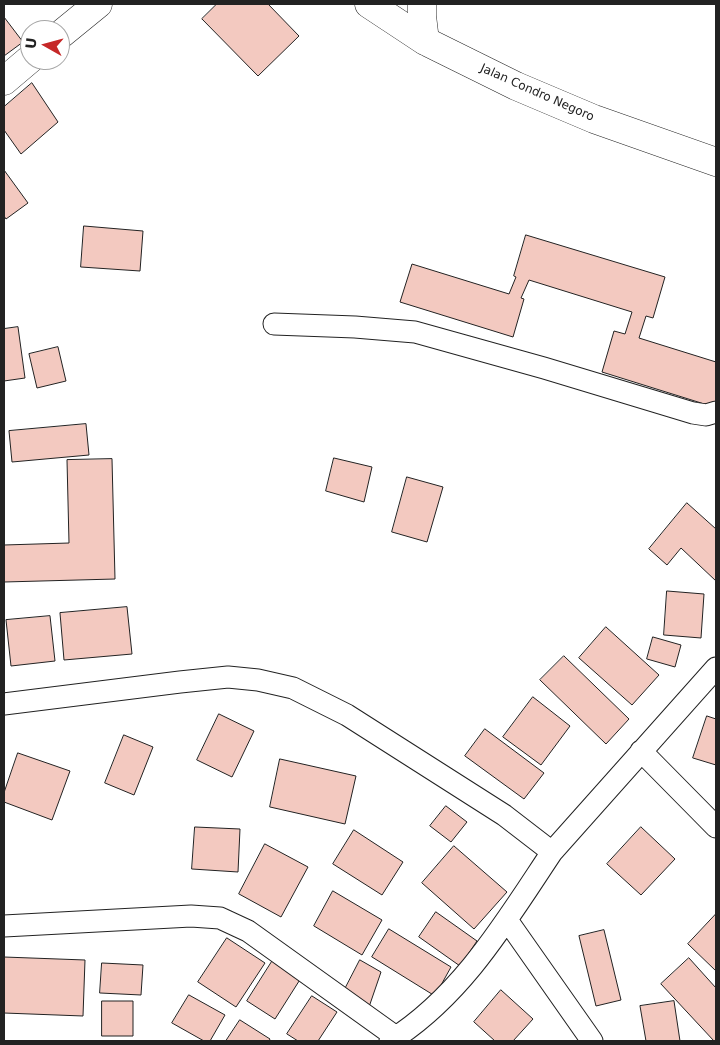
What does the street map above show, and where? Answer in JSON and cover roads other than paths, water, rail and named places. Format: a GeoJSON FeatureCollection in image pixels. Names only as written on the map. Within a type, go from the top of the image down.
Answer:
{"type":"FeatureCollection","features":[{"type":"Feature","properties":{"kind":"main road"},"geometry":{"type":"LineString","coordinates":[[70,27],[98,4]]}},
{"type":"Feature","properties":{"kind":"main road","name":"Jalan Condro Negoro"},"geometry":{"type":"LineString","coordinates":[[369,4],[425,41],[516,86],[594,120],[716,162]]}},
{"type":"Feature","properties":{"kind":"main road"},"geometry":{"type":"LineString","coordinates":[[422,4],[425,41]]}},
{"type":"Feature","properties":{"kind":"main road"},"geometry":{"type":"LineString","coordinates":[[4,81],[20,67]]}},
{"type":"Feature","properties":{"kind":"street"},"geometry":{"type":"LineString","coordinates":[[274,324],[355,326],[415,332],[692,412],[706,415],[716,412]]}},
{"type":"Feature","properties":{"kind":"street"},"geometry":{"type":"LineString","coordinates":[[4,926],[191,916],[220,918],[248,931],[393,1039],[443,1000],[476,962],[507,920],[552,852],[716,668]]}},
{"type":"Feature","properties":{"kind":"street"},"geometry":{"type":"LineString","coordinates":[[4,704],[180,682],[228,678],[258,680],[293,688],[347,715],[504,815],[552,852]]}},
{"type":"Feature","properties":{"kind":"street"},"geometry":{"type":"LineString","coordinates":[[640,752],[716,827]]}},
{"type":"Feature","properties":{"kind":"street"},"geometry":{"type":"LineString","coordinates":[[507,920],[592,1041]]}}]}
